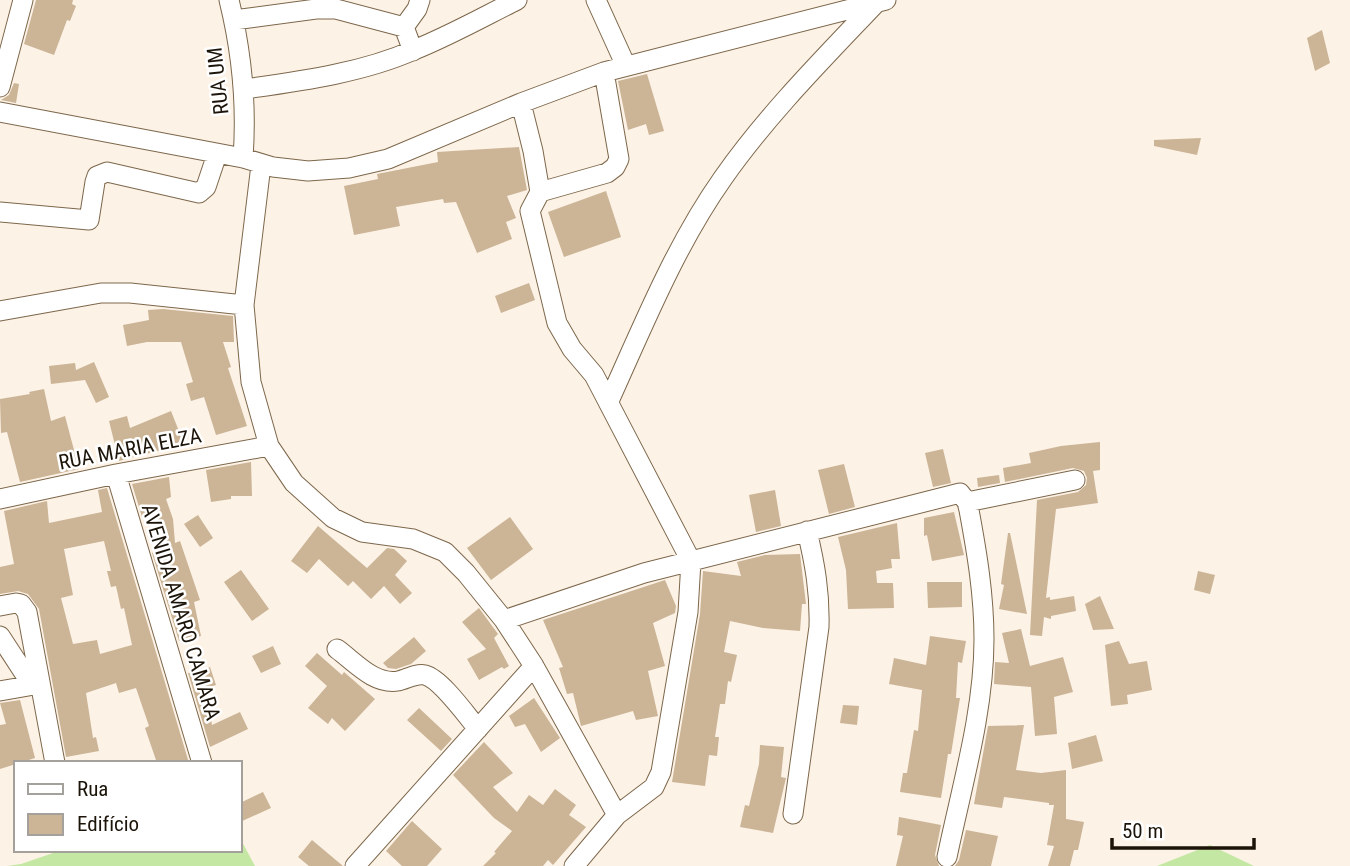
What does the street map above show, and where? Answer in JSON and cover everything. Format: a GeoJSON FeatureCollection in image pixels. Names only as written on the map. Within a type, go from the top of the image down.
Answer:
{"type":"FeatureCollection","features":[{"type":"Feature","properties":{"kind":"street"},"geometry":{"type":"LineString","coordinates":[[0,87],[23,0]]}},
{"type":"Feature","properties":{"kind":"street","name":"RUA UM"},"geometry":{"type":"LineString","coordinates":[[229,0],[245,89],[252,161],[244,305],[251,382],[269,446],[294,483],[332,517],[362,532],[413,539],[444,552],[466,573],[503,620],[534,666],[617,816]]}},
{"type":"Feature","properties":{"kind":"street"},"geometry":{"type":"LineString","coordinates":[[404,27],[420,0]]}},
{"type":"Feature","properties":{"kind":"street"},"geometry":{"type":"LineString","coordinates":[[245,89],[327,75],[413,51],[517,0]]}},
{"type":"Feature","properties":{"kind":"street"},"geometry":{"type":"LineString","coordinates":[[596,0],[626,66]]}},
{"type":"Feature","properties":{"kind":"street"},"geometry":{"type":"LineString","coordinates":[[0,112],[308,171],[349,168],[388,159],[521,103],[604,72],[882,1]]}},
{"type":"Feature","properties":{"kind":"street"},"geometry":{"type":"LineString","coordinates":[[609,401],[657,295],[688,235],[722,179],[780,104],[882,1]]}},
{"type":"Feature","properties":{"kind":"street"},"geometry":{"type":"LineString","coordinates":[[234,20],[316,9],[336,9],[404,27]]}},
{"type":"Feature","properties":{"kind":"street"},"geometry":{"type":"LineString","coordinates":[[404,27],[413,51]]}},
{"type":"Feature","properties":{"kind":"street"},"geometry":{"type":"LineString","coordinates":[[540,192],[607,173],[615,167],[619,159],[604,72]]}},
{"type":"Feature","properties":{"kind":"street"},"geometry":{"type":"LineString","coordinates":[[521,103],[540,192],[530,211],[557,323],[609,401],[691,561],[688,612],[661,772],[654,787],[617,816],[574,866]]}},
{"type":"Feature","properties":{"kind":"street"},"geometry":{"type":"LineString","coordinates":[[0,212],[89,220],[95,182],[102,173],[112,172],[199,193],[206,187],[217,154]]}},
{"type":"Feature","properties":{"kind":"street"},"geometry":{"type":"LineString","coordinates":[[0,311],[111,293],[173,296],[244,305]]}},
{"type":"Feature","properties":{"kind":"street","name":"RUA MARIA ELZA"},"geometry":{"type":"LineString","coordinates":[[0,499],[116,474],[269,446]]}},
{"type":"Feature","properties":{"kind":"street","name":"AVENIDA AMARO CAMARA"},"geometry":{"type":"LineString","coordinates":[[116,474],[201,761]]}},
{"type":"Feature","properties":{"kind":"street"},"geometry":{"type":"LineString","coordinates":[[967,502],[1075,480]]}},
{"type":"Feature","properties":{"kind":"street"},"geometry":{"type":"LineString","coordinates":[[503,620],[644,573],[960,493],[967,502],[981,579],[984,640],[980,695],[947,857]]}},
{"type":"Feature","properties":{"kind":"street"},"geometry":{"type":"LineString","coordinates":[[793,814],[819,627],[820,599],[816,566],[807,531]]}},
{"type":"Feature","properties":{"kind":"street"},"geometry":{"type":"LineString","coordinates":[[0,607],[16,603],[24,607],[36,684],[55,761]]}},
{"type":"Feature","properties":{"kind":"street"},"geometry":{"type":"LineString","coordinates":[[0,636],[36,684]]}},
{"type":"Feature","properties":{"kind":"street"},"geometry":{"type":"LineString","coordinates":[[338,649],[381,681],[400,681],[415,675],[425,675],[436,681],[478,729]]}},
{"type":"Feature","properties":{"kind":"street"},"geometry":{"type":"LineString","coordinates":[[355,866],[534,666]]}},
{"type":"Feature","properties":{"kind":"street"},"geometry":{"type":"LineString","coordinates":[[0,691],[36,684]]}},
{"type":"Feature","properties":{"kind":"green space"},"geometry":{"type":"Polygon","coordinates":[[[242,842],[255,866],[7,866],[56,852],[242,852],[242,842]]]}},
{"type":"Feature","properties":{"kind":"green space"},"geometry":{"type":"Polygon","coordinates":[[[1210,845],[1254,866],[1157,866],[1210,845]]]}},
{"type":"Feature","properties":{"kind":"building"},"geometry":{"type":"Polygon","coordinates":[[[36,0],[73,0],[72,4],[76,6],[70,21],[67,20],[54,55],[24,44],[36,0]]]}},
{"type":"Feature","properties":{"kind":"building"},"geometry":{"type":"Polygon","coordinates":[[[1322,30],[1330,63],[1315,71],[1307,38],[1322,30]]]}},
{"type":"Feature","properties":{"kind":"building"},"geometry":{"type":"Polygon","coordinates":[[[647,74],[664,131],[649,135],[646,124],[628,130],[618,81],[647,74]]]}},
{"type":"Feature","properties":{"kind":"building"},"geometry":{"type":"Polygon","coordinates":[[[14,83],[19,84],[16,103],[1,100],[9,95],[14,83]]]}},
{"type":"Feature","properties":{"kind":"building"},"geometry":{"type":"Polygon","coordinates":[[[1201,138],[1197,155],[1154,146],[1154,140],[1201,138]]]}},
{"type":"Feature","properties":{"kind":"building"},"geometry":{"type":"Polygon","coordinates":[[[519,147],[527,190],[507,196],[516,218],[506,222],[512,239],[477,253],[456,202],[444,203],[443,199],[396,207],[400,226],[354,235],[344,186],[378,179],[377,174],[438,162],[437,152],[519,147]]]}},
{"type":"Feature","properties":{"kind":"building"},"geometry":{"type":"Polygon","coordinates":[[[606,191],[621,237],[564,257],[548,212],[606,191]]]}},
{"type":"Feature","properties":{"kind":"building"},"geometry":{"type":"Polygon","coordinates":[[[529,283],[535,300],[501,313],[495,296],[529,283]]]}},
{"type":"Feature","properties":{"kind":"building"},"geometry":{"type":"Polygon","coordinates":[[[148,310],[233,316],[234,342],[223,342],[231,367],[228,368],[247,426],[216,435],[204,397],[191,401],[186,384],[193,382],[181,342],[147,342],[127,346],[123,325],[149,320],[148,310]]]}},
{"type":"Feature","properties":{"kind":"building"},"geometry":{"type":"Polygon","coordinates":[[[94,362],[109,397],[96,403],[85,380],[51,384],[49,366],[75,363],[76,370],[94,362]]]}},
{"type":"Feature","properties":{"kind":"building"},"geometry":{"type":"Polygon","coordinates":[[[44,389],[51,421],[65,416],[79,469],[20,482],[7,432],[1,433],[0,399],[44,389]]]}},
{"type":"Feature","properties":{"kind":"building"},"geometry":{"type":"Polygon","coordinates":[[[171,411],[184,444],[119,461],[109,421],[127,416],[130,428],[171,411]]]}},
{"type":"Feature","properties":{"kind":"building"},"geometry":{"type":"Polygon","coordinates":[[[1100,442],[1100,470],[1093,471],[1098,503],[1056,509],[1046,598],[1050,597],[1050,600],[1074,596],[1076,611],[1051,616],[1051,619],[1044,617],[1042,636],[1030,635],[1037,500],[1078,492],[1086,485],[1087,478],[1084,471],[1073,468],[1005,482],[1003,468],[1031,463],[1029,453],[1100,442]]]}},
{"type":"Feature","properties":{"kind":"building"},"geometry":{"type":"Polygon","coordinates":[[[943,449],[951,483],[933,487],[925,453],[943,449]]]}},
{"type":"Feature","properties":{"kind":"building"},"geometry":{"type":"Polygon","coordinates":[[[251,462],[252,496],[231,496],[231,499],[211,502],[206,470],[251,462]]]}},
{"type":"Feature","properties":{"kind":"building"},"geometry":{"type":"Polygon","coordinates":[[[844,464],[855,507],[829,514],[818,470],[844,464]]]}},
{"type":"Feature","properties":{"kind":"building"},"geometry":{"type":"Polygon","coordinates":[[[999,475],[1000,483],[978,487],[977,478],[999,475]]]}},
{"type":"Feature","properties":{"kind":"building"},"geometry":{"type":"Polygon","coordinates":[[[169,477],[171,497],[166,499],[173,519],[175,543],[180,541],[200,600],[194,602],[201,636],[179,641],[152,553],[168,546],[156,516],[142,517],[132,484],[169,477]]]}},
{"type":"Feature","properties":{"kind":"building"},"geometry":{"type":"Polygon","coordinates":[[[107,488],[188,761],[156,761],[145,728],[149,726],[136,688],[119,693],[116,683],[86,693],[93,738],[96,737],[99,751],[66,757],[39,609],[28,594],[18,591],[0,594],[0,567],[14,564],[4,511],[47,501],[49,523],[102,512],[98,490],[107,488]],[[104,541],[64,549],[73,595],[61,598],[73,644],[97,640],[100,654],[132,645],[124,608],[121,609],[116,586],[111,587],[107,571],[111,571],[104,541]]]}},
{"type":"Feature","properties":{"kind":"building"},"geometry":{"type":"Polygon","coordinates":[[[775,490],[781,526],[756,532],[749,495],[775,490]]]}},
{"type":"Feature","properties":{"kind":"building"},"geometry":{"type":"Polygon","coordinates":[[[954,512],[964,555],[932,561],[927,535],[924,536],[924,518],[954,512]]]}},
{"type":"Feature","properties":{"kind":"building"},"geometry":{"type":"Polygon","coordinates":[[[198,515],[213,538],[200,547],[184,524],[198,515]]]}},
{"type":"Feature","properties":{"kind":"building"},"geometry":{"type":"Polygon","coordinates":[[[510,517],[533,549],[491,580],[467,548],[510,517]]]}},
{"type":"Feature","properties":{"kind":"building"},"geometry":{"type":"Polygon","coordinates":[[[897,523],[900,559],[891,559],[892,568],[876,571],[877,583],[893,583],[894,608],[848,609],[846,570],[838,537],[897,523]]]}},
{"type":"Feature","properties":{"kind":"building"},"geometry":{"type":"Polygon","coordinates":[[[318,526],[367,568],[387,548],[394,549],[407,561],[395,575],[412,593],[400,604],[384,586],[371,599],[353,581],[348,586],[319,559],[307,573],[291,561],[318,526]]]}},
{"type":"Feature","properties":{"kind":"building"},"geometry":{"type":"Polygon","coordinates":[[[1008,533],[1027,614],[999,609],[1004,585],[1001,584],[1008,533]]]}},
{"type":"Feature","properties":{"kind":"building"},"geometry":{"type":"Polygon","coordinates":[[[800,554],[806,604],[802,604],[800,631],[763,628],[730,621],[724,652],[737,655],[731,682],[728,681],[725,704],[720,704],[715,737],[719,737],[717,756],[709,755],[705,786],[672,782],[700,614],[703,571],[741,576],[737,562],[765,555],[800,554]]]}},
{"type":"Feature","properties":{"kind":"building"},"geometry":{"type":"Polygon","coordinates":[[[241,570],[269,609],[252,621],[224,582],[241,570]]]}},
{"type":"Feature","properties":{"kind":"building"},"geometry":{"type":"Polygon","coordinates":[[[1198,571],[1215,575],[1210,594],[1194,590],[1198,571]]]}},
{"type":"Feature","properties":{"kind":"building"},"geometry":{"type":"Polygon","coordinates":[[[665,580],[676,606],[675,613],[653,623],[665,666],[648,671],[658,716],[636,720],[633,711],[581,726],[573,693],[567,694],[559,668],[563,667],[543,620],[665,580]]]}},
{"type":"Feature","properties":{"kind":"building"},"geometry":{"type":"Polygon","coordinates":[[[927,582],[962,582],[962,607],[928,608],[927,582]]]}},
{"type":"Feature","properties":{"kind":"building"},"geometry":{"type":"Polygon","coordinates":[[[1100,596],[1114,629],[1093,630],[1085,604],[1100,596]]]}},
{"type":"Feature","properties":{"kind":"building"},"geometry":{"type":"Polygon","coordinates":[[[479,608],[498,634],[494,638],[509,666],[479,680],[467,659],[486,649],[462,622],[479,608]]]}},
{"type":"Feature","properties":{"kind":"building"},"geometry":{"type":"Polygon","coordinates":[[[1021,629],[1030,666],[1063,657],[1073,692],[1054,697],[1057,734],[1035,736],[1031,687],[994,684],[995,662],[1009,663],[1002,633],[1021,629]]]}},
{"type":"Feature","properties":{"kind":"building"},"geometry":{"type":"Polygon","coordinates":[[[930,636],[966,641],[962,663],[958,662],[956,698],[960,698],[941,798],[900,792],[903,773],[907,773],[914,730],[918,731],[922,690],[889,684],[894,658],[926,665],[930,636]]]}},
{"type":"Feature","properties":{"kind":"building"},"geometry":{"type":"Polygon","coordinates":[[[414,637],[426,651],[411,664],[396,669],[388,668],[383,663],[414,637]]]}},
{"type":"Feature","properties":{"kind":"building"},"geometry":{"type":"Polygon","coordinates":[[[1119,641],[1129,664],[1147,661],[1152,690],[1127,695],[1128,704],[1111,706],[1105,645],[1119,641]]]}},
{"type":"Feature","properties":{"kind":"building"},"geometry":{"type":"Polygon","coordinates":[[[273,646],[281,664],[261,673],[252,656],[273,646]]]}},
{"type":"Feature","properties":{"kind":"building"},"geometry":{"type":"Polygon","coordinates":[[[317,653],[375,699],[345,731],[332,718],[328,724],[308,708],[327,686],[305,666],[317,653]]]}},
{"type":"Feature","properties":{"kind":"building"},"geometry":{"type":"Polygon","coordinates":[[[210,667],[216,685],[206,688],[212,725],[240,712],[248,729],[210,747],[188,673],[210,667]]]}},
{"type":"Feature","properties":{"kind":"building"},"geometry":{"type":"Polygon","coordinates":[[[534,698],[560,738],[541,752],[525,724],[515,727],[509,716],[534,698]]]}},
{"type":"Feature","properties":{"kind":"building"},"geometry":{"type":"Polygon","coordinates":[[[20,700],[35,758],[14,761],[14,765],[0,769],[0,725],[6,724],[0,703],[20,700]]]}},
{"type":"Feature","properties":{"kind":"building"},"geometry":{"type":"Polygon","coordinates":[[[843,705],[859,706],[857,725],[840,723],[843,705]]]}},
{"type":"Feature","properties":{"kind":"building"},"geometry":{"type":"Polygon","coordinates":[[[419,708],[452,739],[441,751],[407,720],[419,708]]]}},
{"type":"Feature","properties":{"kind":"building"},"geometry":{"type":"Polygon","coordinates":[[[1024,725],[1016,770],[1041,773],[1066,770],[1066,819],[1084,822],[1078,850],[1074,850],[1070,866],[1048,866],[1054,846],[1047,845],[1054,805],[1004,797],[1002,808],[974,804],[988,726],[1024,725]]]}},
{"type":"Feature","properties":{"kind":"building"},"geometry":{"type":"Polygon","coordinates":[[[1096,735],[1103,761],[1072,769],[1068,743],[1096,735]]]}},
{"type":"Feature","properties":{"kind":"building"},"geometry":{"type":"Polygon","coordinates":[[[484,742],[513,773],[493,787],[517,812],[529,795],[543,805],[555,789],[576,805],[569,815],[586,827],[553,865],[548,860],[543,866],[483,866],[512,831],[494,818],[453,775],[484,742]]]}},
{"type":"Feature","properties":{"kind":"building"},"geometry":{"type":"Polygon","coordinates":[[[760,745],[784,747],[781,777],[786,778],[773,833],[740,827],[745,805],[749,806],[759,764],[760,745]]]}},
{"type":"Feature","properties":{"kind":"building"},"geometry":{"type":"Polygon","coordinates":[[[263,792],[271,808],[242,821],[242,802],[263,792]]]}},
{"type":"Feature","properties":{"kind":"building"},"geometry":{"type":"Polygon","coordinates":[[[899,817],[941,825],[935,855],[939,866],[896,866],[903,836],[897,835],[899,817]]]}},
{"type":"Feature","properties":{"kind":"building"},"geometry":{"type":"Polygon","coordinates":[[[412,821],[442,849],[427,866],[402,866],[386,851],[412,821]]]}},
{"type":"Feature","properties":{"kind":"building"},"geometry":{"type":"Polygon","coordinates":[[[966,830],[998,836],[991,866],[955,866],[966,830]]]}},
{"type":"Feature","properties":{"kind":"building"},"geometry":{"type":"Polygon","coordinates":[[[312,840],[343,866],[309,866],[298,857],[312,840]]]}}]}
